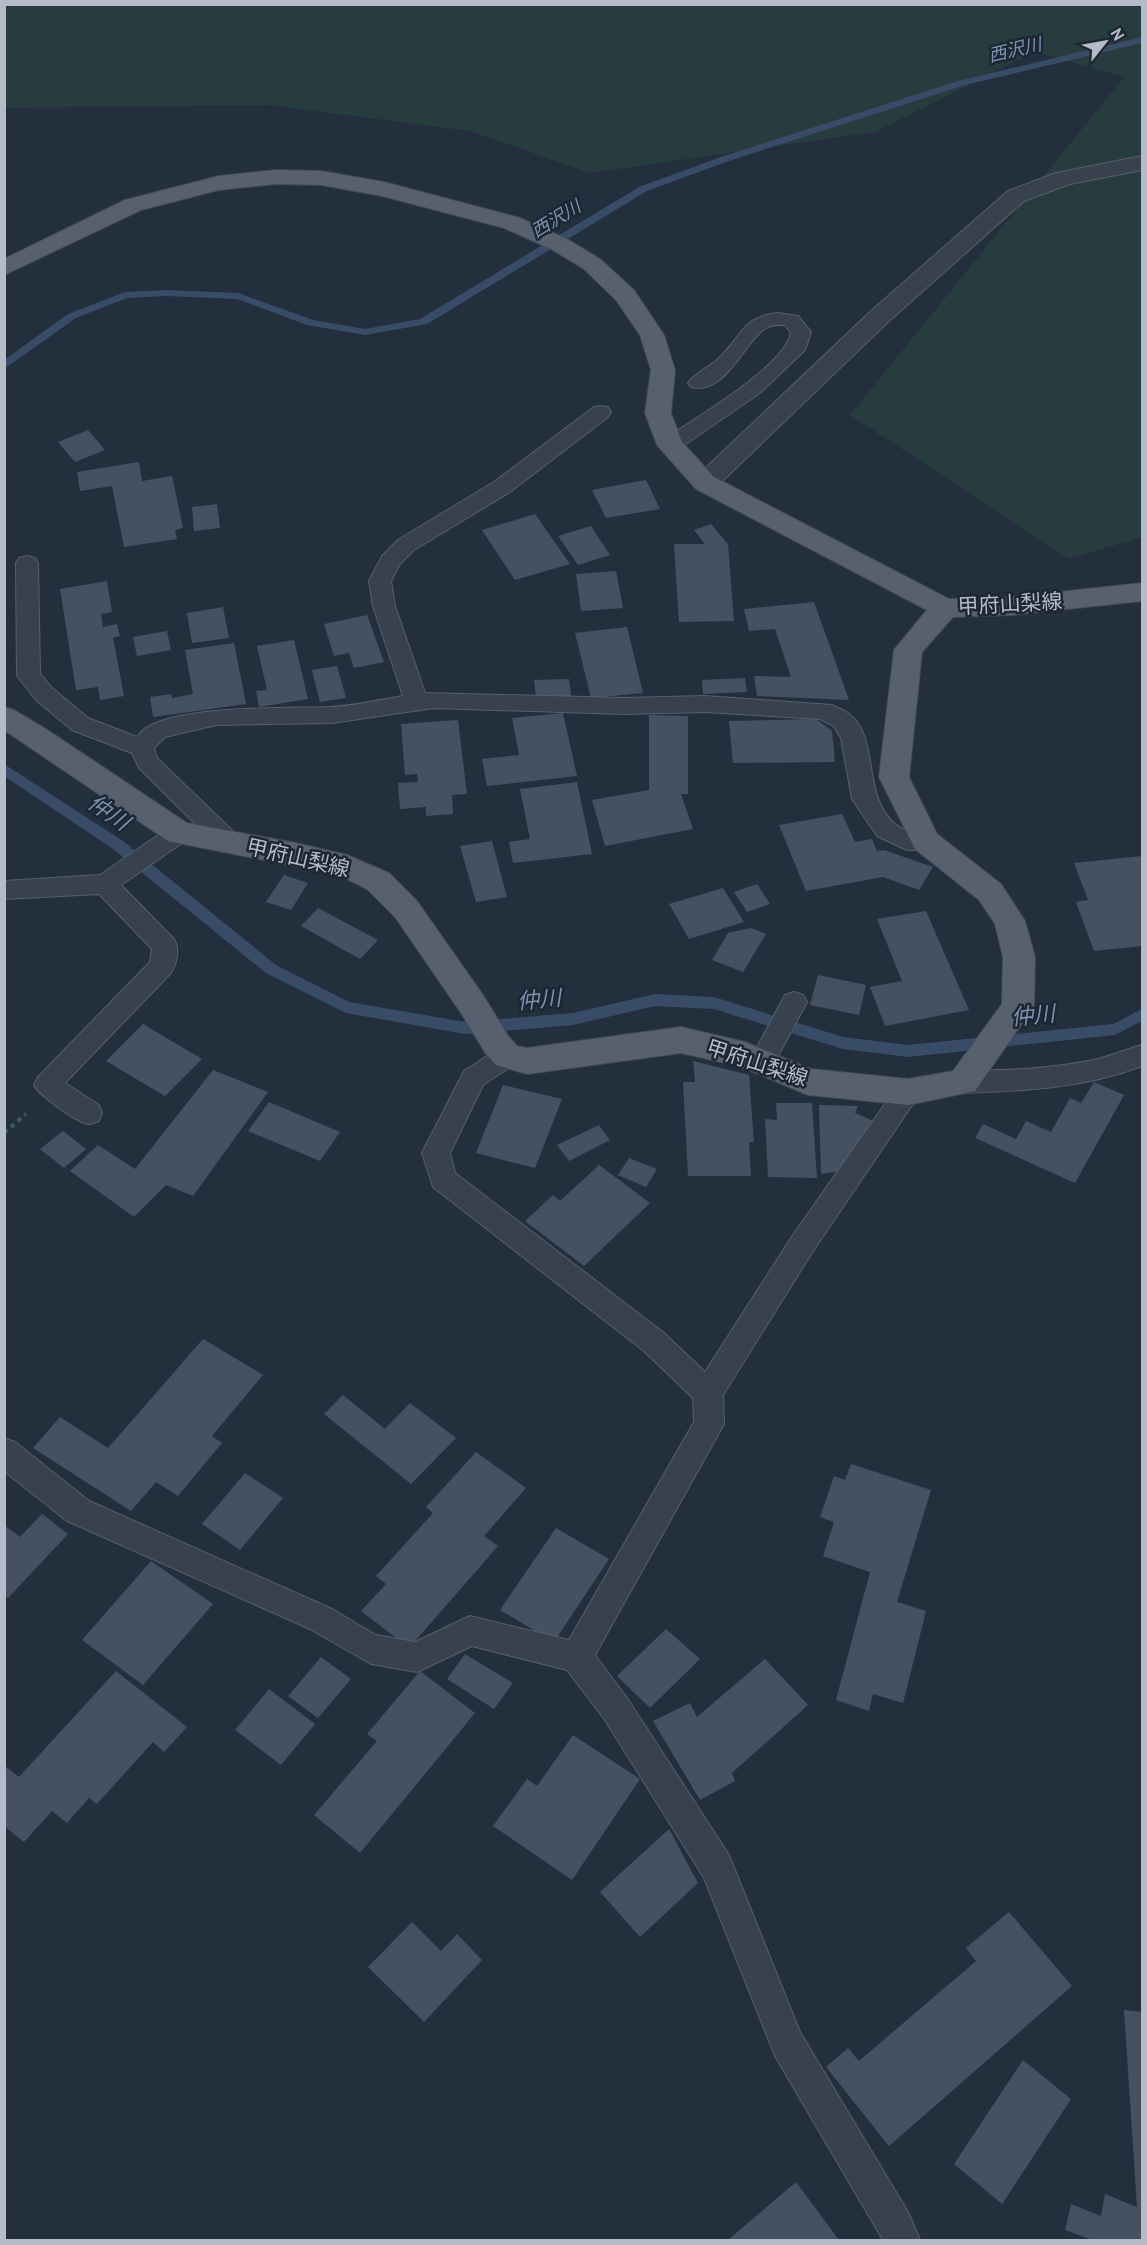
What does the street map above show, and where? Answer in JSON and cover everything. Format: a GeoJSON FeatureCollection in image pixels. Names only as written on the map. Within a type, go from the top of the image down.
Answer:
{"type":"FeatureCollection","features":[{"type":"Feature","properties":{"kind":"main road"},"geometry":{"type":"LineString","coordinates":[[4,268],[133,205],[219,183],[276,177],[321,178],[384,189],[512,223],[559,244],[592,264],[625,295],[652,336],[663,370],[658,413],[670,445],[705,483],[945,608]]}},
{"type":"Feature","properties":{"kind":"main road","name":"甲府山梨線"},"geometry":{"type":"LineString","coordinates":[[4,717],[36,736],[172,838],[230,843],[296,854],[347,866],[378,882],[406,909],[502,1051],[527,1061],[681,1040],[745,1055],[766,1055],[808,1082],[908,1092],[968,1075],[1018,1006],[1019,957],[1010,921],[990,892],[926,841],[894,777],[908,650],[945,608],[1011,606],[1143,592]]}},
{"type":"Feature","properties":{"kind":"street"},"geometry":{"type":"LineString","coordinates":[[705,483],[879,317],[1016,196],[1064,178],[1143,163]]}},
{"type":"Feature","properties":{"kind":"lane"},"geometry":{"type":"LineString","coordinates":[[670,445],[753,388],[798,346],[801,332],[790,320],[773,318],[758,322],[727,362],[698,382]]}},
{"type":"Feature","properties":{"kind":"lane"},"geometry":{"type":"LineString","coordinates":[[417,703],[384,606],[380,581],[390,561],[406,545],[502,487],[601,412]]}},
{"type":"Feature","properties":{"kind":"lane"},"geometry":{"type":"LineString","coordinates":[[27,563],[28,675],[44,694],[80,724],[142,748],[147,762],[230,843]]}},
{"type":"Feature","properties":{"kind":"lane"},"geometry":{"type":"LineString","coordinates":[[142,748],[148,738],[158,731],[216,717],[332,715],[434,700],[624,706],[705,704],[824,711],[842,720],[853,737],[864,799],[885,830],[907,841],[926,841]]}},
{"type":"Feature","properties":{"kind":"lane"},"geometry":{"type":"LineString","coordinates":[[4,890],[113,879],[172,838]]}},
{"type":"Feature","properties":{"kind":"lane"},"geometry":{"type":"LineString","coordinates":[[89,1113],[47,1085],[162,966],[165,946],[113,879]]}},
{"type":"Feature","properties":{"kind":"lane"},"geometry":{"type":"LineString","coordinates":[[766,1055],[794,1002]]}},
{"type":"Feature","properties":{"kind":"lane"},"geometry":{"type":"LineString","coordinates":[[502,1051],[473,1078],[436,1153],[444,1179],[654,1342],[708,1393]]}},
{"type":"Feature","properties":{"kind":"lane"},"geometry":{"type":"LineString","coordinates":[[968,1075],[1030,1081],[1121,1065],[1143,1056]]}},
{"type":"Feature","properties":{"kind":"lane"},"geometry":{"type":"LineString","coordinates":[[578,1657],[709,1424],[708,1393],[803,1243],[908,1092]]}},
{"type":"Feature","properties":{"kind":"lane"},"geometry":{"type":"LineString","coordinates":[[6,1455],[78,1511],[321,1619],[371,1649],[417,1658],[470,1631],[578,1657],[616,1709],[717,1867],[787,2044],[896,2225],[902,2241]]}},
{"type":"Feature","properties":{"kind":"green space"},"geometry":{"type":"Polygon","coordinates":[[[4,5],[1142,5],[1142,537],[1069,559],[850,415],[1124,77],[1034,52],[875,132],[590,173],[470,131],[268,105],[5,108],[4,5]]]}},
{"type":"Feature","properties":{"kind":"building"},"geometry":{"type":"Polygon","coordinates":[[[88,430],[105,450],[75,462],[58,442],[88,430]]]}},
{"type":"Feature","properties":{"kind":"building"},"geometry":{"type":"Polygon","coordinates":[[[139,462],[142,481],[172,476],[183,528],[175,530],[177,539],[124,547],[112,486],[80,491],[77,472],[139,462]]]}},
{"type":"Feature","properties":{"kind":"building"},"geometry":{"type":"Polygon","coordinates":[[[646,480],[660,509],[606,518],[592,490],[646,480]]]}},
{"type":"Feature","properties":{"kind":"building"},"geometry":{"type":"Polygon","coordinates":[[[217,504],[220,528],[194,531],[192,507],[217,504]]]}},
{"type":"Feature","properties":{"kind":"building"},"geometry":{"type":"Polygon","coordinates":[[[535,514],[570,564],[515,580],[482,530],[535,514]]]}},
{"type":"Feature","properties":{"kind":"building"},"geometry":{"type":"Polygon","coordinates":[[[711,524],[728,544],[734,621],[679,622],[674,544],[705,544],[694,530],[711,524]]]}},
{"type":"Feature","properties":{"kind":"building"},"geometry":{"type":"Polygon","coordinates":[[[591,526],[610,555],[578,565],[558,536],[591,526]]]}},
{"type":"Feature","properties":{"kind":"building"},"geometry":{"type":"Polygon","coordinates":[[[616,571],[623,608],[581,611],[576,574],[616,571]]]}},
{"type":"Feature","properties":{"kind":"building"},"geometry":{"type":"Polygon","coordinates":[[[107,581],[112,612],[101,614],[103,627],[117,624],[120,636],[113,638],[124,696],[100,700],[98,687],[76,690],[60,589],[107,581]]]}},
{"type":"Feature","properties":{"kind":"building"},"geometry":{"type":"Polygon","coordinates":[[[814,602],[849,700],[757,696],[754,676],[791,677],[775,629],[749,631],[744,609],[814,602]]]}},
{"type":"Feature","properties":{"kind":"building"},"geometry":{"type":"Polygon","coordinates":[[[223,607],[229,638],[192,643],[187,613],[223,607]]]}},
{"type":"Feature","properties":{"kind":"building"},"geometry":{"type":"Polygon","coordinates":[[[367,615],[384,662],[354,668],[349,653],[334,656],[324,624],[367,615]]]}},
{"type":"Feature","properties":{"kind":"building"},"geometry":{"type":"Polygon","coordinates":[[[627,627],[643,693],[591,698],[575,633],[627,627]]]}},
{"type":"Feature","properties":{"kind":"building"},"geometry":{"type":"Polygon","coordinates":[[[167,631],[171,650],[137,656],[133,637],[167,631]]]}},
{"type":"Feature","properties":{"kind":"building"},"geometry":{"type":"Polygon","coordinates":[[[294,640],[308,699],[259,707],[256,691],[267,690],[257,646],[294,640]]]}},
{"type":"Feature","properties":{"kind":"building"},"geometry":{"type":"Polygon","coordinates":[[[234,643],[246,704],[153,717],[150,697],[171,694],[172,698],[193,694],[185,650],[234,643]]]}},
{"type":"Feature","properties":{"kind":"building"},"geometry":{"type":"Polygon","coordinates":[[[337,666],[346,698],[320,702],[312,670],[337,666]]]}},
{"type":"Feature","properties":{"kind":"building"},"geometry":{"type":"Polygon","coordinates":[[[745,678],[747,692],[703,694],[702,680],[745,678]]]}},
{"type":"Feature","properties":{"kind":"building"},"geometry":{"type":"Polygon","coordinates":[[[569,679],[571,696],[536,698],[534,680],[569,679]]]}},
{"type":"Feature","properties":{"kind":"building"},"geometry":{"type":"Polygon","coordinates":[[[563,713],[577,776],[487,786],[482,759],[519,755],[512,718],[563,713]]]}},
{"type":"Feature","properties":{"kind":"building"},"geometry":{"type":"Polygon","coordinates":[[[649,715],[688,716],[688,794],[681,794],[693,829],[605,846],[592,800],[649,790],[649,715]]]}},
{"type":"Feature","properties":{"kind":"building"},"geometry":{"type":"Polygon","coordinates":[[[816,719],[832,731],[835,762],[733,763],[729,721],[816,719]]]}},
{"type":"Feature","properties":{"kind":"building"},"geometry":{"type":"Polygon","coordinates":[[[458,720],[467,794],[452,795],[453,814],[426,816],[426,807],[400,809],[398,783],[418,782],[417,774],[405,775],[401,724],[458,720]]]}},
{"type":"Feature","properties":{"kind":"building"},"geometry":{"type":"Polygon","coordinates":[[[577,782],[592,854],[513,863],[509,842],[530,839],[520,789],[577,782]]]}},
{"type":"Feature","properties":{"kind":"building"},"geometry":{"type":"Polygon","coordinates":[[[842,814],[855,842],[872,839],[877,851],[884,850],[933,867],[919,890],[883,877],[806,891],[779,825],[842,814]]]}},
{"type":"Feature","properties":{"kind":"building"},"geometry":{"type":"Polygon","coordinates":[[[492,841],[507,897],[476,902],[460,846],[492,841]]]}},
{"type":"Feature","properties":{"kind":"building"},"geometry":{"type":"Polygon","coordinates":[[[1142,856],[1142,946],[1094,951],[1076,902],[1088,900],[1074,863],[1142,856]]]}},
{"type":"Feature","properties":{"kind":"building"},"geometry":{"type":"Polygon","coordinates":[[[284,875],[308,883],[291,910],[266,902],[284,875]]]}},
{"type":"Feature","properties":{"kind":"building"},"geometry":{"type":"Polygon","coordinates":[[[757,884],[770,904],[747,912],[734,892],[757,884]]]}},
{"type":"Feature","properties":{"kind":"building"},"geometry":{"type":"Polygon","coordinates":[[[723,888],[744,922],[689,939],[669,904],[723,888]]]}},
{"type":"Feature","properties":{"kind":"building"},"geometry":{"type":"Polygon","coordinates":[[[318,908],[378,940],[360,959],[301,926],[318,908]]]}},
{"type":"Feature","properties":{"kind":"building"},"geometry":{"type":"Polygon","coordinates":[[[926,911],[969,1010],[885,1026],[870,987],[902,981],[877,919],[926,911]]]}},
{"type":"Feature","properties":{"kind":"building"},"geometry":{"type":"Polygon","coordinates":[[[751,928],[766,934],[743,972],[712,960],[728,933],[751,928]]]}},
{"type":"Feature","properties":{"kind":"building"},"geometry":{"type":"Polygon","coordinates":[[[818,975],[866,985],[859,1015],[810,1005],[818,975]]]}},
{"type":"Feature","properties":{"kind":"building"},"geometry":{"type":"Polygon","coordinates":[[[143,1024],[202,1059],[165,1096],[106,1061],[143,1024]]]}},
{"type":"Feature","properties":{"kind":"building"},"geometry":{"type":"Polygon","coordinates":[[[693,1061],[749,1075],[754,1142],[749,1142],[751,1176],[688,1176],[683,1082],[695,1082],[693,1061]]]}},
{"type":"Feature","properties":{"kind":"building"},"geometry":{"type":"Polygon","coordinates":[[[213,1070],[268,1092],[193,1196],[166,1185],[134,1217],[70,1171],[98,1145],[135,1169],[213,1070]]]}},
{"type":"Feature","properties":{"kind":"building"},"geometry":{"type":"Polygon","coordinates":[[[1094,1082],[1124,1095],[1075,1183],[975,1138],[983,1124],[1016,1139],[1026,1121],[1051,1132],[1070,1098],[1081,1103],[1094,1082]]]}},
{"type":"Feature","properties":{"kind":"building"},"geometry":{"type":"Polygon","coordinates":[[[503,1085],[562,1099],[535,1168],[476,1153],[503,1085]]]}},
{"type":"Feature","properties":{"kind":"building"},"geometry":{"type":"Polygon","coordinates":[[[269,1102],[340,1132],[320,1161],[248,1131],[269,1102]]]}},
{"type":"Feature","properties":{"kind":"building"},"geometry":{"type":"Polygon","coordinates":[[[776,1103],[812,1103],[817,1178],[768,1177],[765,1119],[777,1120],[776,1103]]]}},
{"type":"Feature","properties":{"kind":"building"},"geometry":{"type":"Polygon","coordinates":[[[819,1105],[858,1106],[855,1113],[878,1123],[841,1171],[821,1174],[819,1105]]]}},
{"type":"Feature","properties":{"kind":"building"},"geometry":{"type":"Polygon","coordinates":[[[599,1125],[610,1140],[569,1161],[557,1145],[599,1125]]]}},
{"type":"Feature","properties":{"kind":"building"},"geometry":{"type":"Polygon","coordinates":[[[63,1131],[86,1149],[64,1168],[40,1149],[63,1131]]]}},
{"type":"Feature","properties":{"kind":"building"},"geometry":{"type":"Polygon","coordinates":[[[629,1158],[657,1169],[646,1187],[618,1175],[629,1158]]]}},
{"type":"Feature","properties":{"kind":"building"},"geometry":{"type":"Polygon","coordinates":[[[599,1165],[650,1203],[584,1266],[525,1221],[553,1195],[560,1201],[599,1165]]]}},
{"type":"Feature","properties":{"kind":"building"},"geometry":{"type":"Polygon","coordinates":[[[203,1339],[263,1375],[212,1436],[222,1443],[178,1496],[156,1482],[131,1511],[33,1448],[60,1417],[108,1448],[203,1339]]]}},
{"type":"Feature","properties":{"kind":"building"},"geometry":{"type":"Polygon","coordinates":[[[343,1395],[385,1429],[410,1403],[456,1438],[411,1484],[324,1414],[343,1395]]]}},
{"type":"Feature","properties":{"kind":"building"},"geometry":{"type":"Polygon","coordinates":[[[476,1452],[526,1488],[484,1536],[498,1546],[409,1648],[361,1611],[386,1584],[376,1576],[433,1513],[426,1507],[476,1452]]]}},
{"type":"Feature","properties":{"kind":"building"},"geometry":{"type":"Polygon","coordinates":[[[851,1464],[931,1490],[897,1602],[926,1611],[903,1703],[873,1694],[869,1711],[836,1700],[870,1572],[823,1556],[834,1522],[820,1517],[834,1476],[845,1480],[851,1464]]]}},
{"type":"Feature","properties":{"kind":"building"},"geometry":{"type":"Polygon","coordinates":[[[245,1473],[283,1498],[240,1550],[202,1524],[245,1473]]]}},
{"type":"Feature","properties":{"kind":"building"},"geometry":{"type":"Polygon","coordinates":[[[42,1514],[68,1534],[8,1598],[4,1595],[4,1525],[20,1537],[42,1514]]]}},
{"type":"Feature","properties":{"kind":"building"},"geometry":{"type":"Polygon","coordinates":[[[556,1528],[609,1559],[554,1642],[500,1610],[556,1528]]]}},
{"type":"Feature","properties":{"kind":"building"},"geometry":{"type":"Polygon","coordinates":[[[151,1561],[213,1604],[143,1685],[82,1640],[151,1561]]]}},
{"type":"Feature","properties":{"kind":"building"},"geometry":{"type":"Polygon","coordinates":[[[666,1629],[700,1659],[650,1708],[617,1676],[666,1629]]]}},
{"type":"Feature","properties":{"kind":"building"},"geometry":{"type":"Polygon","coordinates":[[[465,1654],[513,1683],[494,1709],[447,1679],[465,1654]]]}},
{"type":"Feature","properties":{"kind":"building"},"geometry":{"type":"Polygon","coordinates":[[[321,1657],[351,1679],[318,1718],[288,1696],[321,1657]]]}},
{"type":"Feature","properties":{"kind":"building"},"geometry":{"type":"Polygon","coordinates":[[[765,1659],[808,1705],[732,1773],[735,1781],[700,1800],[653,1721],[690,1703],[697,1717],[765,1659]]]}},
{"type":"Feature","properties":{"kind":"building"},"geometry":{"type":"Polygon","coordinates":[[[116,1671],[187,1727],[164,1752],[153,1742],[97,1804],[89,1798],[67,1823],[52,1811],[24,1842],[4,1826],[4,1765],[19,1777],[116,1671]]]}},
{"type":"Feature","properties":{"kind":"building"},"geometry":{"type":"Polygon","coordinates":[[[420,1671],[475,1713],[360,1853],[314,1815],[377,1741],[367,1734],[420,1671]]]}},
{"type":"Feature","properties":{"kind":"building"},"geometry":{"type":"Polygon","coordinates":[[[269,1689],[315,1724],[281,1765],[235,1730],[269,1689]]]}},
{"type":"Feature","properties":{"kind":"building"},"geometry":{"type":"Polygon","coordinates":[[[573,1735],[640,1779],[572,1880],[493,1826],[527,1779],[537,1786],[573,1735]]]}},
{"type":"Feature","properties":{"kind":"building"},"geometry":{"type":"Polygon","coordinates":[[[669,1829],[698,1883],[640,1937],[600,1892],[669,1829]]]}},
{"type":"Feature","properties":{"kind":"building"},"geometry":{"type":"Polygon","coordinates":[[[1009,1912],[1072,1986],[889,2146],[826,2067],[848,2048],[859,2061],[976,1961],[966,1948],[1009,1912]]]}},
{"type":"Feature","properties":{"kind":"building"},"geometry":{"type":"Polygon","coordinates":[[[412,1922],[441,1951],[457,1934],[482,1960],[424,2022],[368,1967],[412,1922]]]}},
{"type":"Feature","properties":{"kind":"building"},"geometry":{"type":"Polygon","coordinates":[[[1124,2010],[1142,2012],[1142,2240],[1092,2240],[1065,2230],[1071,2204],[1101,2216],[1105,2194],[1137,2207],[1124,2010]]]}},
{"type":"Feature","properties":{"kind":"building"},"geometry":{"type":"Polygon","coordinates":[[[1023,2060],[1071,2099],[1002,2204],[954,2164],[1023,2060]]]}},
{"type":"Feature","properties":{"kind":"building"},"geometry":{"type":"Polygon","coordinates":[[[796,2182],[839,2240],[728,2240],[796,2182]]]}},
{"type":"Feature","properties":{"kind":"waterway","name":"西沢川"},"geometry":{"type":"LineString","coordinates":[[4,366],[72,316],[125,295],[166,293],[238,296],[311,323],[365,332],[423,322],[643,189],[725,159],[962,83],[1142,40]]}},
{"type":"Feature","properties":{"kind":"waterway","name":"仲川"},"geometry":{"type":"LineString","coordinates":[[4,769],[118,845],[271,969],[346,1007],[465,1028],[573,1019],[655,1000],[714,1003],[843,1043],[908,1051],[1115,1029],[1142,1015]]}}]}
